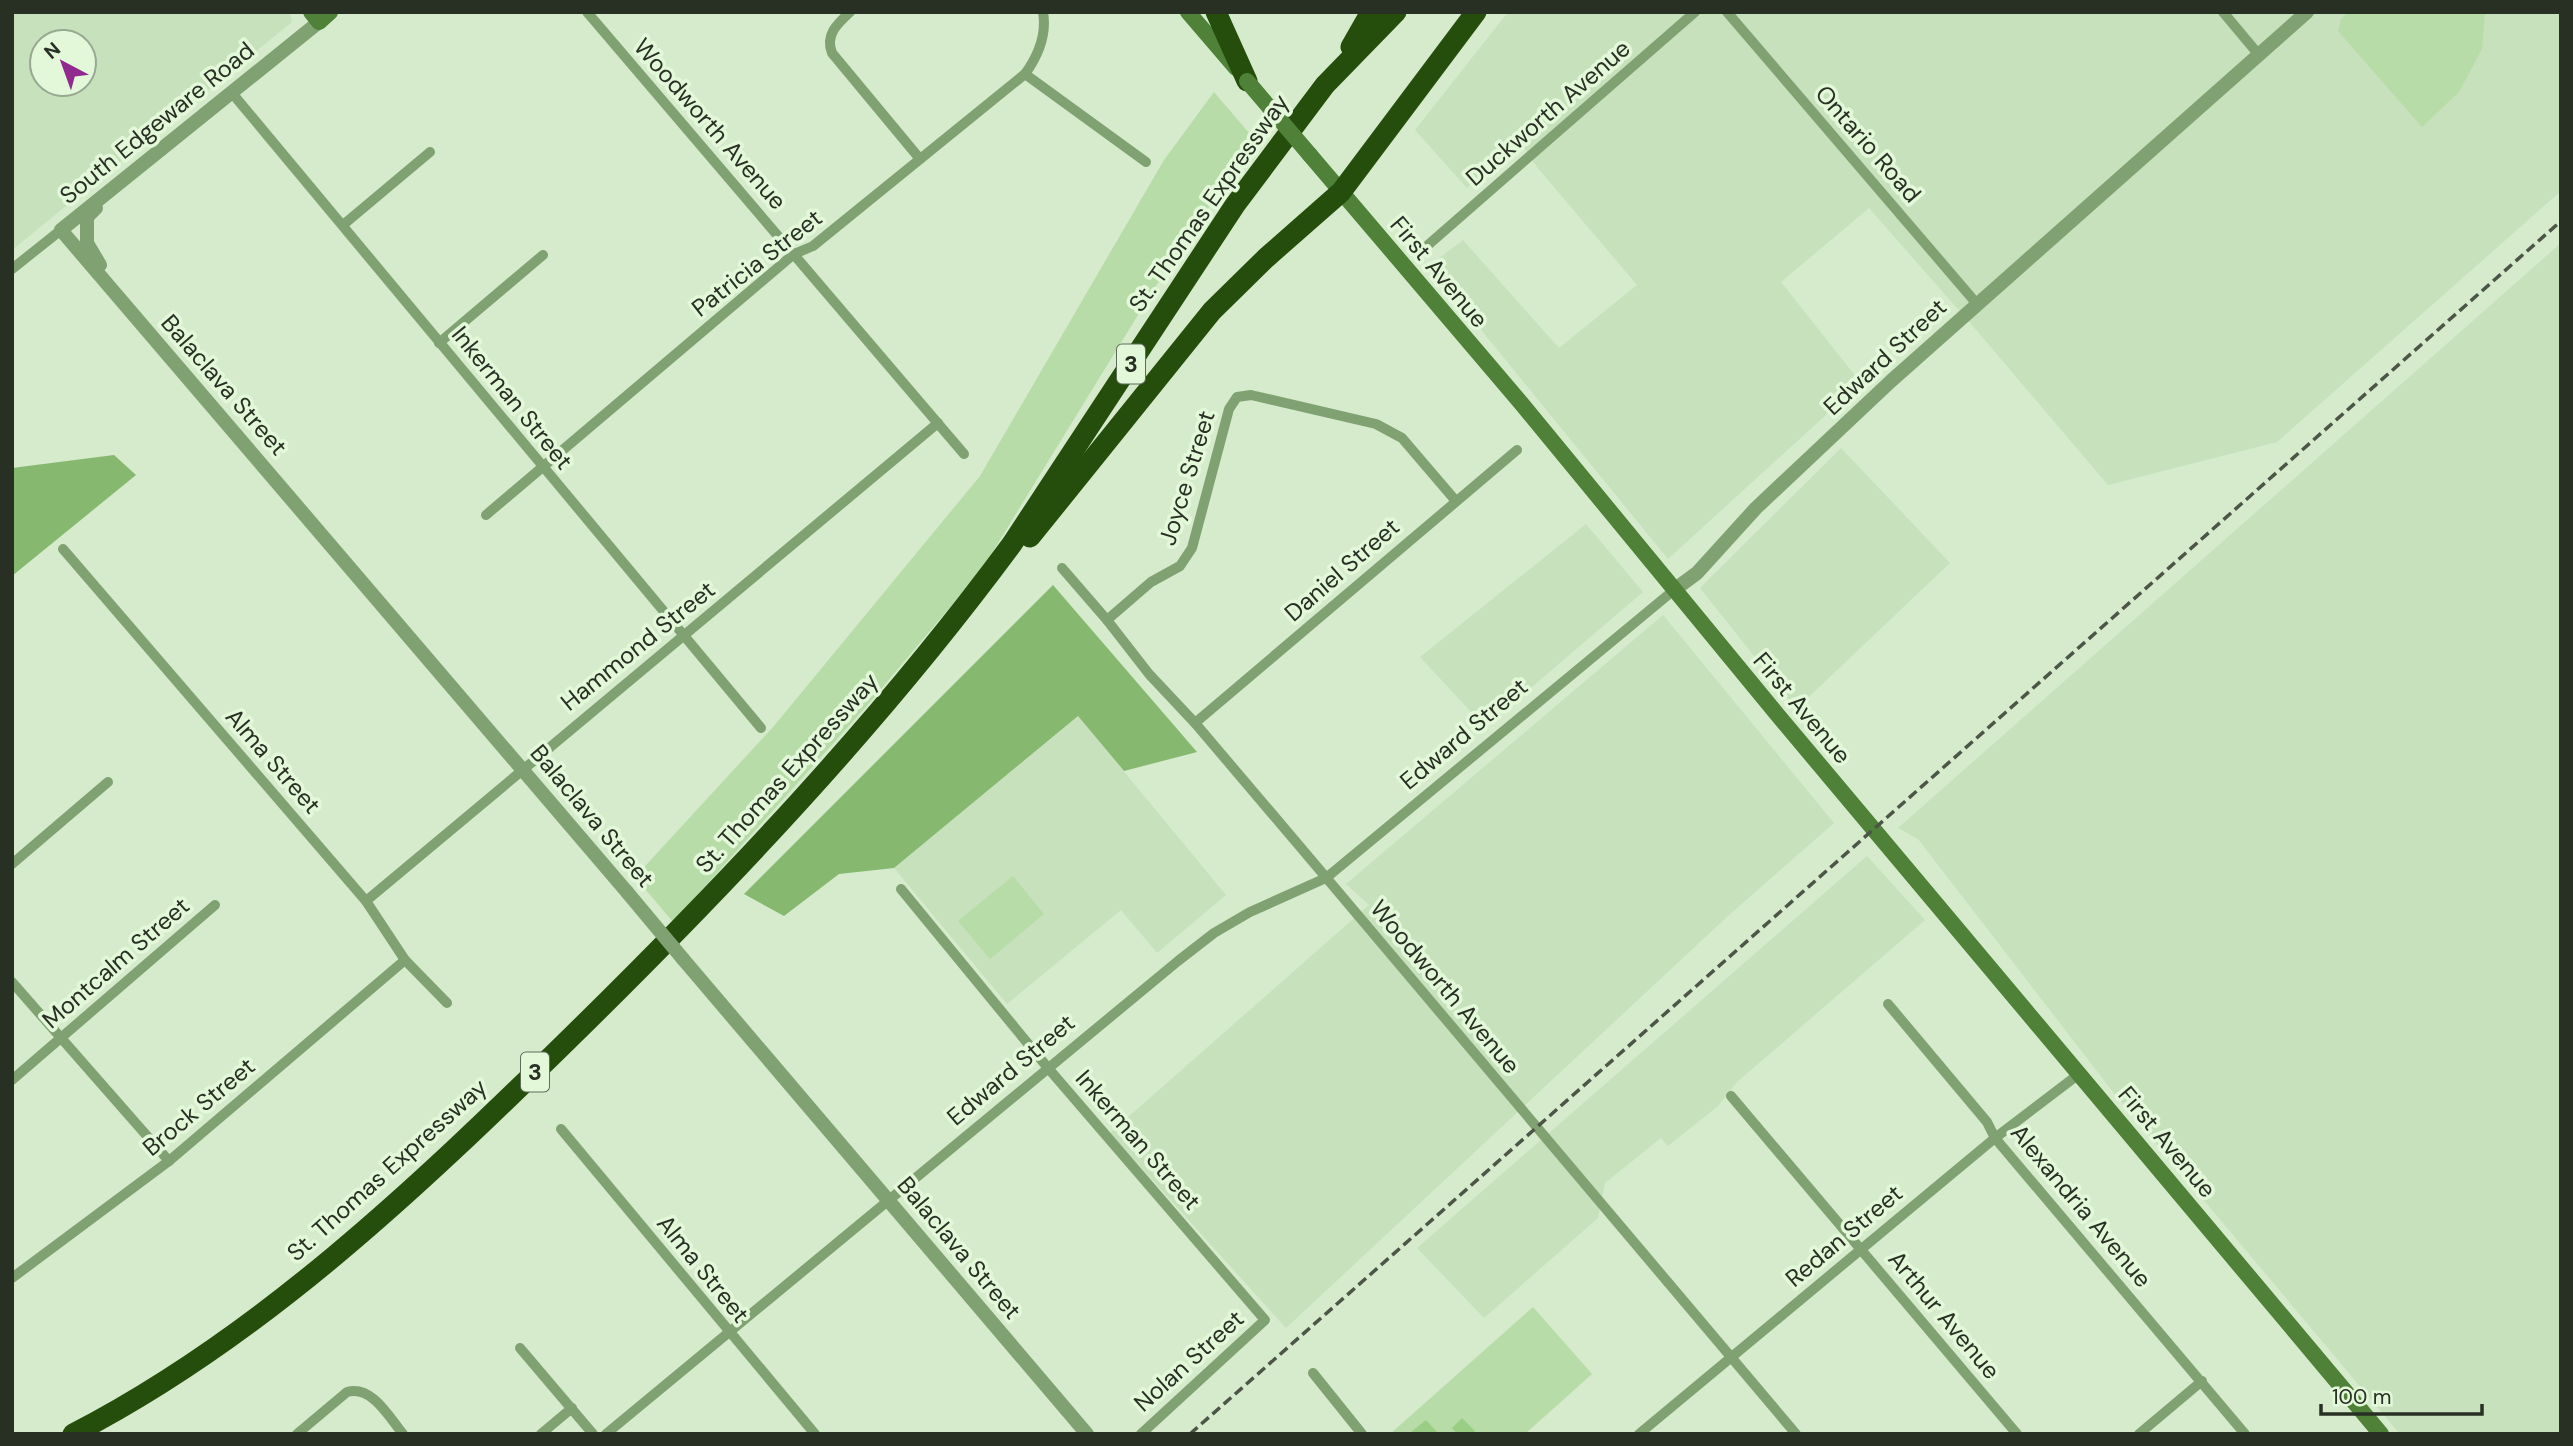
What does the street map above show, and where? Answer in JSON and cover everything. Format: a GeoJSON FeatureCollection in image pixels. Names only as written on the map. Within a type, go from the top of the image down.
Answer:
{"type":"FeatureCollection","features":[{"type":"Feature","properties":{"kind":"highway"},"geometry":{"type":"LineString","coordinates":[[1216,12],[1247,81]]}},
{"type":"Feature","properties":{"kind":"highway"},"geometry":{"type":"LineString","coordinates":[[1325,85],[1371,12]]}},
{"type":"Feature","properties":{"kind":"highway","name":"St. Thomas Expressway"},"geometry":{"type":"LineString","coordinates":[[73,1434],[181,1370],[264,1311],[374,1221],[473,1131],[618,991],[734,872],[826,773],[937,644],[1012,544],[1235,205],[1325,85],[1396,12]]}},
{"type":"Feature","properties":{"kind":"highway"},"geometry":{"type":"LineString","coordinates":[[937,644],[1057,506],[1212,311],[1266,258],[1341,192],[1476,12]]}},
{"type":"Feature","properties":{"kind":"main road","name":"First Avenue"},"geometry":{"type":"LineString","coordinates":[[1188,12],[1521,403],[1674,590],[2381,1434]]}},
{"type":"Feature","properties":{"kind":"street","name":"Woodworth Avenue"},"geometry":{"type":"LineString","coordinates":[[587,12],[964,454]]}},
{"type":"Feature","properties":{"kind":"street"},"geometry":{"type":"LineString","coordinates":[[850,12],[831,31],[832,53],[920,159]]}},
{"type":"Feature","properties":{"kind":"street"},"geometry":{"type":"LineString","coordinates":[[1042,12],[1044,33],[1025,74],[1146,162]]}},
{"type":"Feature","properties":{"kind":"street","name":"Duckworth Avenue"},"geometry":{"type":"LineString","coordinates":[[1428,245],[1695,12]]}},
{"type":"Feature","properties":{"kind":"street","name":"Ontario Road"},"geometry":{"type":"LineString","coordinates":[[1727,12],[1977,304]]}},
{"type":"Feature","properties":{"kind":"street"},"geometry":{"type":"LineString","coordinates":[[2223,12],[2259,55]]}},
{"type":"Feature","properties":{"kind":"street","name":"Edward Street"},"geometry":{"type":"LineString","coordinates":[[607,1434],[1214,933],[1250,912],[1325,878],[1697,573],[1756,508],[1871,400],[2307,12]]}},
{"type":"Feature","properties":{"kind":"street","name":"South Edgeware Road"},"geometry":{"type":"LineString","coordinates":[[12,269],[232,93],[320,15]]}},
{"type":"Feature","properties":{"kind":"street","name":"Patricia Street"},"geometry":{"type":"LineString","coordinates":[[486,515],[794,254],[813,246],[1025,74]]}},
{"type":"Feature","properties":{"kind":"street","name":"Inkerman Street"},"geometry":{"type":"LineString","coordinates":[[232,93],[761,728]]}},
{"type":"Feature","properties":{"kind":"street"},"geometry":{"type":"LineString","coordinates":[[343,225],[430,152]]}},
{"type":"Feature","properties":{"kind":"street"},"geometry":{"type":"LineString","coordinates":[[117,185],[88,217],[87,243],[127,308]]}},
{"type":"Feature","properties":{"kind":"street","name":"Balaclava Street"},"geometry":{"type":"LineString","coordinates":[[61,230],[1087,1434]]}},
{"type":"Feature","properties":{"kind":"street"},"geometry":{"type":"LineString","coordinates":[[439,343],[543,255]]}},
{"type":"Feature","properties":{"kind":"street","name":"Joyce Street"},"geometry":{"type":"LineString","coordinates":[[1107,620],[1151,582],[1180,566],[1192,548],[1229,409],[1237,397],[1251,395],[1376,424],[1402,438],[1455,500]]}},
{"type":"Feature","properties":{"kind":"street","name":"Hammond Street"},"geometry":{"type":"LineString","coordinates":[[366,901],[938,423]]}},
{"type":"Feature","properties":{"kind":"street","name":"Daniel Street"},"geometry":{"type":"LineString","coordinates":[[1195,723],[1517,450]]}},
{"type":"Feature","properties":{"kind":"street","name":"Alma Street"},"geometry":{"type":"LineString","coordinates":[[64,549],[366,901],[405,960],[447,1003]]}},
{"type":"Feature","properties":{"kind":"street","name":"Woodworth Avenue"},"geometry":{"type":"LineString","coordinates":[[1062,568],[1149,674],[1195,723],[1796,1434]]}},
{"type":"Feature","properties":{"kind":"street"},"geometry":{"type":"LineString","coordinates":[[12,864],[108,782]]}},
{"type":"Feature","properties":{"kind":"street","name":"Inkerman Street"},"geometry":{"type":"LineString","coordinates":[[901,889],[1048,1068],[1265,1320]]}},
{"type":"Feature","properties":{"kind":"street","name":"Montcalm Street"},"geometry":{"type":"LineString","coordinates":[[12,1080],[215,905]]}},
{"type":"Feature","properties":{"kind":"street","name":"Brock Street"},"geometry":{"type":"LineString","coordinates":[[12,1278],[169,1161],[405,960]]}},
{"type":"Feature","properties":{"kind":"street"},"geometry":{"type":"LineString","coordinates":[[12,982],[169,1161]]}},
{"type":"Feature","properties":{"kind":"street","name":"Alexandria Avenue"},"geometry":{"type":"LineString","coordinates":[[1888,1004],[1987,1122],[1995,1138],[2245,1434]]}},
{"type":"Feature","properties":{"kind":"street","name":"Redan Street"},"geometry":{"type":"LineString","coordinates":[[1639,1434],[1995,1138],[2079,1074]]}},
{"type":"Feature","properties":{"kind":"street","name":"Arthur Avenue"},"geometry":{"type":"LineString","coordinates":[[1731,1096],[2017,1434]]}},
{"type":"Feature","properties":{"kind":"street","name":"Alma Street"},"geometry":{"type":"LineString","coordinates":[[561,1129],[815,1434]]}},
{"type":"Feature","properties":{"kind":"street","name":"Nolan Street"},"geometry":{"type":"LineString","coordinates":[[1141,1434],[1265,1320]]}},
{"type":"Feature","properties":{"kind":"street"},"geometry":{"type":"LineString","coordinates":[[520,1348],[593,1434]]}},
{"type":"Feature","properties":{"kind":"street"},"geometry":{"type":"LineString","coordinates":[[1313,1373],[1362,1434]]}},
{"type":"Feature","properties":{"kind":"street"},"geometry":{"type":"LineString","coordinates":[[2139,1434],[2202,1381]]}},
{"type":"Feature","properties":{"kind":"street"},"geometry":{"type":"LineString","coordinates":[[297,1434],[347,1392],[356,1389],[369,1394],[403,1434]]}},
{"type":"Feature","properties":{"kind":"street"},"geometry":{"type":"LineString","coordinates":[[541,1434],[572,1408]]}},
{"type":"Feature","properties":{"kind":"shaded area"},"geometry":{"type":"Polygon","coordinates":[[[12,12],[290,12],[292,22],[12,250],[12,12]]]}},
{"type":"Feature","properties":{"kind":"shaded area"},"geometry":{"type":"Polygon","coordinates":[[[1508,12],[2561,12],[2561,191],[2277,442],[2108,485],[1869,208],[1781,282],[1861,383],[1668,559],[1429,266],[1463,240],[1559,348],[1637,285],[1537,167],[1520,142],[1467,188],[1415,130],[1508,12]]]}},
{"type":"Feature","properties":{"kind":"shaded area"},"geometry":{"type":"Polygon","coordinates":[[[2348,12],[2485,12],[2482,49],[2459,92],[2422,127],[2338,31],[2341,19],[2348,12]]]}},
{"type":"Feature","properties":{"kind":"shaded area"},"geometry":{"type":"Polygon","coordinates":[[[1214,92],[1255,140],[1165,271],[982,569],[865,708],[673,922],[635,877],[774,726],[980,476],[1164,160],[1214,92]]]}},
{"type":"Feature","properties":{"kind":"shaded area"},"geometry":{"type":"Polygon","coordinates":[[[2561,243],[2561,1434],[2400,1434],[2113,1092],[1918,839],[1898,828],[2561,243]]]}},
{"type":"Feature","properties":{"kind":"shaded area"},"geometry":{"type":"Polygon","coordinates":[[[1841,448],[1950,563],[1796,709],[1700,588],[1841,448]]]}},
{"type":"Feature","properties":{"kind":"shaded area"},"geometry":{"type":"Polygon","coordinates":[[[114,455],[136,475],[12,576],[12,468],[114,455]]]}},
{"type":"Feature","properties":{"kind":"shaded area"},"geometry":{"type":"Polygon","coordinates":[[[1586,524],[1643,592],[1485,727],[1420,657],[1586,524]]]}},
{"type":"Feature","properties":{"kind":"shaded area"},"geometry":{"type":"Polygon","coordinates":[[[1053,585],[1197,752],[1124,771],[1078,716],[894,868],[839,874],[784,916],[744,894],[1053,585]]]}},
{"type":"Feature","properties":{"kind":"shaded area"},"geometry":{"type":"Polygon","coordinates":[[[1663,615],[1834,823],[1729,915],[1286,1328],[1110,1133],[1369,905],[1346,884],[1663,615]]]}},
{"type":"Feature","properties":{"kind":"shaded area"},"geometry":{"type":"Polygon","coordinates":[[[1078,716],[1226,895],[1157,953],[1121,910],[1007,1004],[894,868],[1078,716]]]}},
{"type":"Feature","properties":{"kind":"shaded area"},"geometry":{"type":"Polygon","coordinates":[[[1867,856],[1925,920],[1737,1082],[1718,1106],[1668,1146],[1661,1138],[1605,1183],[1598,1218],[1484,1318],[1417,1248],[1867,856]]]}},
{"type":"Feature","properties":{"kind":"shaded area"},"geometry":{"type":"Polygon","coordinates":[[[1013,876],[1044,914],[990,959],[958,921],[1013,876]]]}},
{"type":"Feature","properties":{"kind":"shaded area"},"geometry":{"type":"Polygon","coordinates":[[[1533,1307],[1592,1374],[1525,1434],[1390,1434],[1533,1307]]]}},
{"type":"Feature","properties":{"kind":"shaded area"},"geometry":{"type":"Polygon","coordinates":[[[1462,1418],[1475,1431],[1472,1434],[1457,1434],[1452,1428],[1462,1418]]]}},
{"type":"Feature","properties":{"kind":"shaded area"},"geometry":{"type":"Polygon","coordinates":[[[1426,1420],[1439,1434],[1411,1432],[1426,1420]]]}},
{"type":"Feature","properties":{"kind":"railway"},"geometry":{"type":"LineString","coordinates":[[1190,1434],[2561,221]]}}]}
